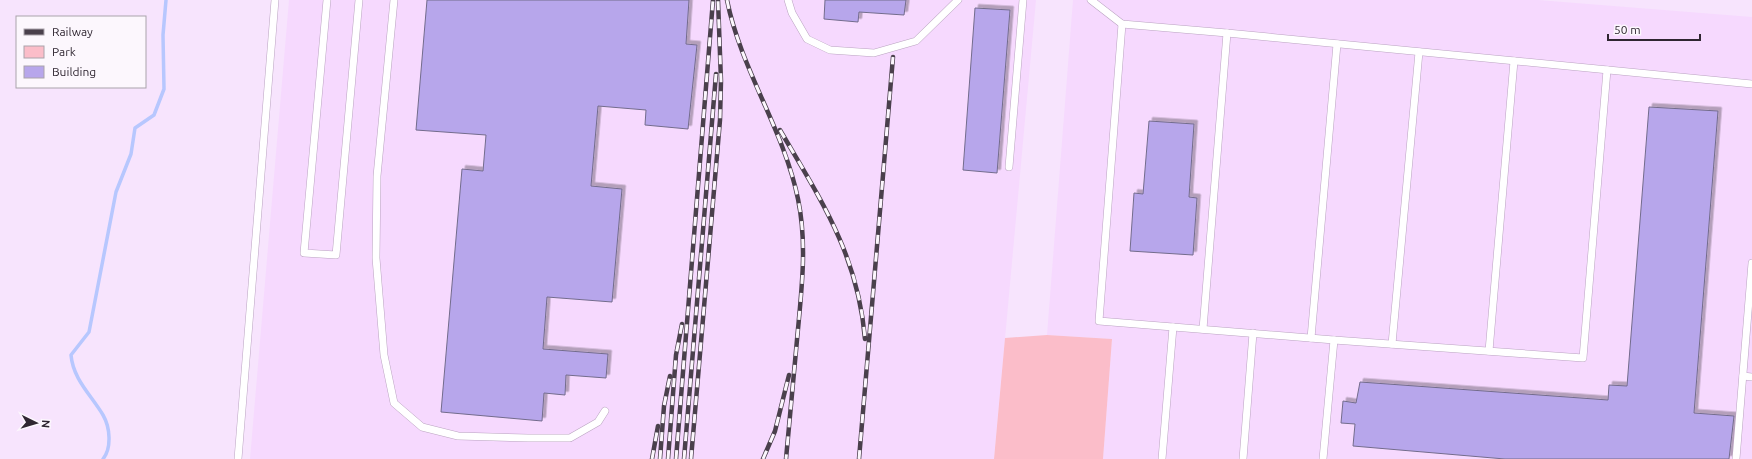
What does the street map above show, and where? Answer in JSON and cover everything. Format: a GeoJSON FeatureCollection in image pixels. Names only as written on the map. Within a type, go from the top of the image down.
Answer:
{"type":"FeatureCollection","features":[{"type":"Feature","properties":{"kind":"lane"},"geometry":{"type":"LineString","coordinates":[[238,459],[275,0]]}},
{"type":"Feature","properties":{"kind":"lane"},"geometry":{"type":"LineString","coordinates":[[327,0],[304,253],[336,255],[359,0]]}},
{"type":"Feature","properties":{"kind":"lane"},"geometry":{"type":"LineString","coordinates":[[394,0],[377,176],[376,258],[384,355],[394,403],[422,427],[458,436],[570,438],[598,422],[605,411]]}},
{"type":"Feature","properties":{"kind":"lane"},"geometry":{"type":"LineString","coordinates":[[788,0],[792,14],[807,39],[830,50],[874,53],[916,41],[958,0]]}},
{"type":"Feature","properties":{"kind":"lane"},"geometry":{"type":"LineString","coordinates":[[1009,167],[1023,0]]}},
{"type":"Feature","properties":{"kind":"lane"},"geometry":{"type":"LineString","coordinates":[[1091,0],[1122,24],[1752,84]]}},
{"type":"Feature","properties":{"kind":"lane"},"geometry":{"type":"LineString","coordinates":[[1122,24],[1099,321],[1253,334],[1583,358],[1607,70]]}},
{"type":"Feature","properties":{"kind":"lane"},"geometry":{"type":"LineString","coordinates":[[1203,329],[1227,33]]}},
{"type":"Feature","properties":{"kind":"lane"},"geometry":{"type":"LineString","coordinates":[[1310,338],[1337,44]]}},
{"type":"Feature","properties":{"kind":"lane"},"geometry":{"type":"LineString","coordinates":[[1392,344],[1419,52]]}},
{"type":"Feature","properties":{"kind":"lane"},"geometry":{"type":"LineString","coordinates":[[1489,351],[1514,61]]}},
{"type":"Feature","properties":{"kind":"lane"},"geometry":{"type":"LineString","coordinates":[[1736,459],[1752,263]]}},
{"type":"Feature","properties":{"kind":"lane"},"geometry":{"type":"LineString","coordinates":[[1162,459],[1173,327]]}},
{"type":"Feature","properties":{"kind":"lane"},"geometry":{"type":"LineString","coordinates":[[1243,459],[1253,334]]}},
{"type":"Feature","properties":{"kind":"lane"},"geometry":{"type":"LineString","coordinates":[[1323,459],[1334,340]]}},
{"type":"Feature","properties":{"kind":"lane"},"geometry":{"type":"LineString","coordinates":[[1743,376],[1752,377]]}},
{"type":"Feature","properties":{"kind":"shaded area"},"geometry":{"type":"Polygon","coordinates":[[[289,0],[1036,0],[994,459],[250,459],[289,0]]]}},
{"type":"Feature","properties":{"kind":"shaded area"},"geometry":{"type":"Polygon","coordinates":[[[1073,0],[1538,0],[1752,17],[1752,459],[1103,459],[1112,339],[1047,335],[1073,0]]]}},
{"type":"Feature","properties":{"kind":"green space"},"geometry":{"type":"Polygon","coordinates":[[[1047,335],[1112,339],[1103,459],[994,459],[1005,338],[1047,335]]]}},
{"type":"Feature","properties":{"kind":"building"},"geometry":{"type":"Polygon","coordinates":[[[427,0],[689,0],[686,44],[697,45],[688,129],[645,125],[646,110],[598,106],[591,186],[622,189],[612,302],[547,297],[543,349],[608,354],[606,378],[566,375],[565,395],[544,393],[542,421],[441,412],[462,169],[483,171],[486,135],[416,130],[427,0]]]}},
{"type":"Feature","properties":{"kind":"building"},"geometry":{"type":"Polygon","coordinates":[[[825,0],[906,0],[904,15],[859,12],[858,22],[824,19],[825,0]]]}},
{"type":"Feature","properties":{"kind":"building"},"geometry":{"type":"Polygon","coordinates":[[[975,8],[1010,10],[997,173],[963,170],[975,8]]]}},
{"type":"Feature","properties":{"kind":"building"},"geometry":{"type":"Polygon","coordinates":[[[1649,107],[1718,111],[1694,413],[1734,416],[1729,459],[1505,459],[1353,446],[1355,424],[1341,423],[1343,401],[1356,403],[1360,382],[1608,400],[1609,385],[1627,386],[1649,107]]]}},
{"type":"Feature","properties":{"kind":"building"},"geometry":{"type":"Polygon","coordinates":[[[1149,121],[1194,124],[1189,197],[1197,198],[1193,255],[1130,251],[1134,193],[1143,194],[1149,121]]]}},
{"type":"Feature","properties":{"kind":"waterway"},"geometry":{"type":"LineString","coordinates":[[103,459],[109,443],[107,425],[103,415],[75,372],[71,355],[89,332],[116,192],[131,154],[135,128],[154,115],[164,89],[163,35],[166,0]]}},
{"type":"Feature","properties":{"kind":"railway"},"geometry":{"type":"LineString","coordinates":[[676,459],[713,0]]}},
{"type":"Feature","properties":{"kind":"railway"},"geometry":{"type":"LineString","coordinates":[[691,459],[720,120],[721,81],[718,0]]}},
{"type":"Feature","properties":{"kind":"railway"},"geometry":{"type":"LineString","coordinates":[[727,0],[733,26],[742,51],[773,124],[792,174],[801,215],[803,264],[800,313],[786,459]]}},
{"type":"Feature","properties":{"kind":"railway"},"geometry":{"type":"LineString","coordinates":[[859,459],[893,57]]}},
{"type":"Feature","properties":{"kind":"railway"},"geometry":{"type":"LineString","coordinates":[[684,459],[716,74]]}},
{"type":"Feature","properties":{"kind":"railway"},"geometry":{"type":"LineString","coordinates":[[780,130],[810,180],[846,254],[855,281],[865,339]]}},
{"type":"Feature","properties":{"kind":"railway"},"geometry":{"type":"LineString","coordinates":[[668,459],[676,355],[682,324]]}},
{"type":"Feature","properties":{"kind":"railway"},"geometry":{"type":"LineString","coordinates":[[763,459],[775,431],[789,375]]}},
{"type":"Feature","properties":{"kind":"railway"},"geometry":{"type":"LineString","coordinates":[[660,459],[664,406],[670,376]]}},
{"type":"Feature","properties":{"kind":"railway"},"geometry":{"type":"LineString","coordinates":[[652,459],[658,426]]}}]}
